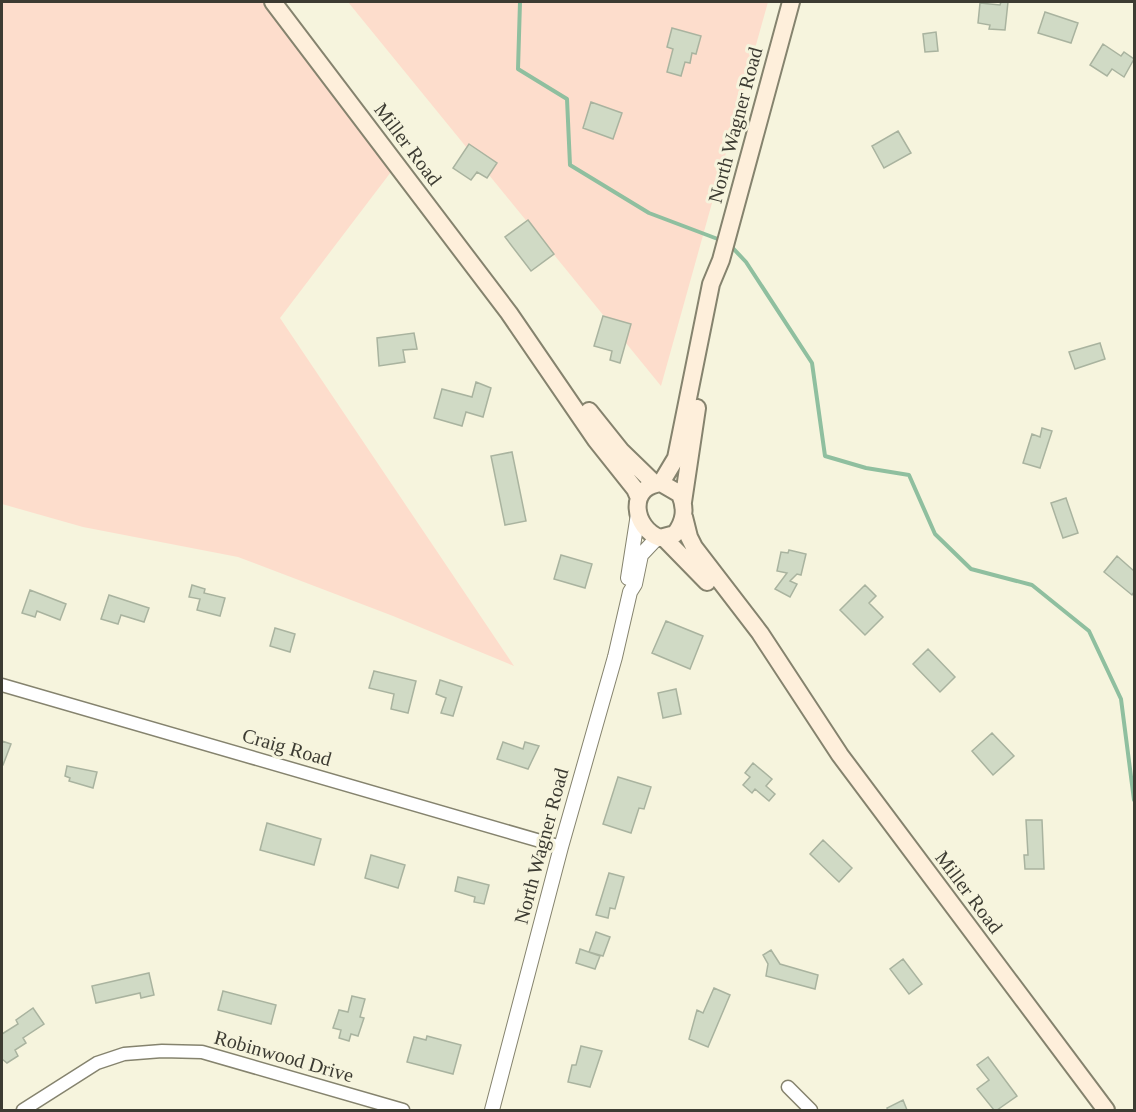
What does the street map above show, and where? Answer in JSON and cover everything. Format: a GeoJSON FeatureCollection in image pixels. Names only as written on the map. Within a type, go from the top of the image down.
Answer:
{"type":"FeatureCollection","features":[{"type":"Feature","properties":{"kind":"main road","name":"Miller Road"},"geometry":{"type":"LineString","coordinates":[[273,2],[509,313],[597,440],[635,489],[639,506]]}},
{"type":"Feature","properties":{"kind":"main road","name":"North Wagner Road"},"geometry":{"type":"LineString","coordinates":[[658,484],[676,458],[711,284],[722,256],[791,2]]}},
{"type":"Feature","properties":{"kind":"main road","name":"North Wagner Road"},"geometry":{"type":"LineString","coordinates":[[683,509],[695,416],[722,273],[722,256]]}},
{"type":"Feature","properties":{"kind":"main road","name":"Miller Road"},"geometry":{"type":"LineString","coordinates":[[509,313],[541,348],[621,451],[658,484]]}},
{"type":"Feature","properties":{"kind":"main road"},"geometry":{"type":"LineString","coordinates":[[658,484],[674,489],[683,509],[675,534],[661,538],[645,530],[639,506],[647,488],[658,484]]}},
{"type":"Feature","properties":{"kind":"main road","name":"Miller Road"},"geometry":{"type":"LineString","coordinates":[[683,509],[689,537],[694,547],[760,633],[840,755],[1106,1110]]}},
{"type":"Feature","properties":{"kind":"main road","name":"Miller Road"},"geometry":{"type":"LineString","coordinates":[[661,538],[698,570],[800,697]]}},
{"type":"Feature","properties":{"kind":"street","name":"North Wagner Road"},"geometry":{"type":"LineString","coordinates":[[630,592],[627,585],[639,506]]}},
{"type":"Feature","properties":{"kind":"street","name":"North Wagner Road"},"geometry":{"type":"LineString","coordinates":[[492,1110],[561,847],[615,657],[630,592],[635,584],[642,555],[661,538]]}},
{"type":"Feature","properties":{"kind":"street","name":"Craig Road"},"geometry":{"type":"LineString","coordinates":[[2,685],[561,847]]}},
{"type":"Feature","properties":{"kind":"street","name":"Robinwood Drive"},"geometry":{"type":"LineString","coordinates":[[23,1110],[97,1063],[124,1054],[162,1051],[202,1052],[403,1110]]}},
{"type":"Feature","properties":{"kind":"street"},"geometry":{"type":"LineString","coordinates":[[788,1086],[811,1110]]}},
{"type":"Feature","properties":{"kind":"shaded area"},"geometry":{"type":"Polygon","coordinates":[[[2,2],[273,2],[397,164],[280,318],[514,666],[393,616],[238,557],[83,527],[2,504],[2,2]]]}},
{"type":"Feature","properties":{"kind":"shaded area"},"geometry":{"type":"Polygon","coordinates":[[[348,2],[768,2],[661,386],[348,2]]]}},
{"type":"Feature","properties":{"kind":"building"},"geometry":{"type":"Polygon","coordinates":[[[1001,2],[1008,2],[1005,30],[989,29],[990,25],[978,23],[980,3],[1000,5],[1001,2]]]}},
{"type":"Feature","properties":{"kind":"building"},"geometry":{"type":"Polygon","coordinates":[[[1045,12],[1078,23],[1071,43],[1038,33],[1045,12]]]}},
{"type":"Feature","properties":{"kind":"building"},"geometry":{"type":"Polygon","coordinates":[[[672,28],[701,36],[696,54],[692,53],[690,63],[685,62],[681,76],[667,72],[673,49],[667,47],[672,28]]]}},
{"type":"Feature","properties":{"kind":"building"},"geometry":{"type":"Polygon","coordinates":[[[936,32],[938,51],[925,52],[923,34],[936,32]]]}},
{"type":"Feature","properties":{"kind":"building"},"geometry":{"type":"Polygon","coordinates":[[[1103,44],[1121,56],[1124,52],[1134,59],[1124,77],[1112,69],[1107,76],[1090,65],[1103,44]]]}},
{"type":"Feature","properties":{"kind":"building"},"geometry":{"type":"Polygon","coordinates":[[[591,102],[622,113],[613,139],[583,128],[591,102]]]}},
{"type":"Feature","properties":{"kind":"building"},"geometry":{"type":"Polygon","coordinates":[[[898,131],[911,153],[884,168],[872,146],[898,131]]]}},
{"type":"Feature","properties":{"kind":"building"},"geometry":{"type":"Polygon","coordinates":[[[469,144],[497,163],[487,178],[477,172],[471,180],[453,168],[469,144]]]}},
{"type":"Feature","properties":{"kind":"building"},"geometry":{"type":"Polygon","coordinates":[[[528,220],[554,254],[531,271],[505,237],[528,220]]]}},
{"type":"Feature","properties":{"kind":"building"},"geometry":{"type":"Polygon","coordinates":[[[603,316],[631,324],[620,363],[610,360],[612,351],[594,346],[603,316]]]}},
{"type":"Feature","properties":{"kind":"building"},"geometry":{"type":"Polygon","coordinates":[[[414,333],[417,349],[403,350],[405,362],[379,366],[377,338],[414,333]]]}},
{"type":"Feature","properties":{"kind":"building"},"geometry":{"type":"Polygon","coordinates":[[[1100,343],[1105,359],[1075,369],[1069,352],[1100,343]]]}},
{"type":"Feature","properties":{"kind":"building"},"geometry":{"type":"Polygon","coordinates":[[[476,382],[491,388],[483,417],[466,412],[462,426],[434,418],[442,389],[472,397],[476,382]]]}},
{"type":"Feature","properties":{"kind":"building"},"geometry":{"type":"Polygon","coordinates":[[[1042,428],[1052,431],[1040,468],[1023,463],[1032,434],[1040,437],[1042,428]]]}},
{"type":"Feature","properties":{"kind":"building"},"geometry":{"type":"Polygon","coordinates":[[[512,452],[526,521],[505,525],[491,456],[512,452]]]}},
{"type":"Feature","properties":{"kind":"building"},"geometry":{"type":"Polygon","coordinates":[[[1066,498],[1078,533],[1063,538],[1051,503],[1066,498]]]}},
{"type":"Feature","properties":{"kind":"building"},"geometry":{"type":"Polygon","coordinates":[[[789,550],[806,554],[801,575],[797,574],[790,581],[797,584],[790,597],[775,589],[787,573],[777,571],[781,552],[788,553],[789,550]]]}},
{"type":"Feature","properties":{"kind":"building"},"geometry":{"type":"Polygon","coordinates":[[[561,555],[592,564],[585,588],[554,579],[561,555]]]}},
{"type":"Feature","properties":{"kind":"building"},"geometry":{"type":"Polygon","coordinates":[[[1117,556],[1134,571],[1132,595],[1104,572],[1117,556]]]}},
{"type":"Feature","properties":{"kind":"building"},"geometry":{"type":"Polygon","coordinates":[[[192,585],[205,589],[204,593],[225,598],[220,616],[197,610],[200,599],[189,597],[192,585]]]}},
{"type":"Feature","properties":{"kind":"building"},"geometry":{"type":"Polygon","coordinates":[[[865,585],[876,596],[869,603],[883,617],[865,635],[840,610],[865,585]]]}},
{"type":"Feature","properties":{"kind":"building"},"geometry":{"type":"Polygon","coordinates":[[[30,590],[66,604],[60,620],[37,611],[35,617],[22,613],[30,590]]]}},
{"type":"Feature","properties":{"kind":"building"},"geometry":{"type":"Polygon","coordinates":[[[109,595],[149,608],[144,622],[121,615],[118,624],[101,619],[109,595]]]}},
{"type":"Feature","properties":{"kind":"building"},"geometry":{"type":"Polygon","coordinates":[[[666,621],[703,636],[690,669],[652,653],[666,621]]]}},
{"type":"Feature","properties":{"kind":"building"},"geometry":{"type":"Polygon","coordinates":[[[275,628],[295,634],[290,652],[270,646],[275,628]]]}},
{"type":"Feature","properties":{"kind":"building"},"geometry":{"type":"Polygon","coordinates":[[[928,649],[955,677],[940,692],[913,664],[928,649]]]}},
{"type":"Feature","properties":{"kind":"building"},"geometry":{"type":"Polygon","coordinates":[[[374,671],[416,681],[408,713],[391,709],[394,694],[369,688],[374,671]]]}},
{"type":"Feature","properties":{"kind":"building"},"geometry":{"type":"Polygon","coordinates":[[[440,680],[462,687],[453,716],[441,713],[446,698],[436,694],[440,680]]]}},
{"type":"Feature","properties":{"kind":"building"},"geometry":{"type":"Polygon","coordinates":[[[676,689],[681,714],[663,718],[658,693],[676,689]]]}},
{"type":"Feature","properties":{"kind":"building"},"geometry":{"type":"Polygon","coordinates":[[[992,733],[1014,756],[993,775],[972,751],[992,733]]]}},
{"type":"Feature","properties":{"kind":"building"},"geometry":{"type":"Polygon","coordinates":[[[2,741],[11,744],[3,765],[2,765],[2,741]]]}},
{"type":"Feature","properties":{"kind":"building"},"geometry":{"type":"Polygon","coordinates":[[[503,742],[523,749],[525,742],[539,746],[528,769],[497,759],[503,742]]]}},
{"type":"Feature","properties":{"kind":"building"},"geometry":{"type":"Polygon","coordinates":[[[753,763],[772,779],[766,786],[775,794],[769,801],[755,789],[752,793],[743,785],[750,777],[745,773],[753,763]]]}},
{"type":"Feature","properties":{"kind":"building"},"geometry":{"type":"Polygon","coordinates":[[[67,766],[97,772],[93,788],[69,781],[70,778],[65,776],[67,766]]]}},
{"type":"Feature","properties":{"kind":"building"},"geometry":{"type":"Polygon","coordinates":[[[618,777],[651,787],[644,809],[639,808],[631,833],[603,824],[618,777]]]}},
{"type":"Feature","properties":{"kind":"building"},"geometry":{"type":"Polygon","coordinates":[[[1026,820],[1042,820],[1044,869],[1025,869],[1024,855],[1028,855],[1026,820]]]}},
{"type":"Feature","properties":{"kind":"building"},"geometry":{"type":"Polygon","coordinates":[[[267,823],[321,839],[314,865],[260,850],[267,823]]]}},
{"type":"Feature","properties":{"kind":"building"},"geometry":{"type":"Polygon","coordinates":[[[823,840],[852,868],[839,882],[810,854],[823,840]]]}},
{"type":"Feature","properties":{"kind":"building"},"geometry":{"type":"Polygon","coordinates":[[[371,855],[405,865],[398,888],[365,878],[371,855]]]}},
{"type":"Feature","properties":{"kind":"building"},"geometry":{"type":"Polygon","coordinates":[[[609,873],[624,877],[615,909],[610,908],[608,918],[596,915],[609,873]]]}},
{"type":"Feature","properties":{"kind":"building"},"geometry":{"type":"Polygon","coordinates":[[[458,877],[489,885],[484,904],[474,902],[475,897],[455,891],[458,877]]]}},
{"type":"Feature","properties":{"kind":"building"},"geometry":{"type":"Polygon","coordinates":[[[596,932],[610,937],[603,956],[589,952],[596,932]]]}},
{"type":"Feature","properties":{"kind":"building"},"geometry":{"type":"Polygon","coordinates":[[[580,949],[600,956],[595,969],[576,963],[580,949]]]}},
{"type":"Feature","properties":{"kind":"building"},"geometry":{"type":"Polygon","coordinates":[[[771,950],[780,964],[818,975],[815,989],[766,976],[768,964],[763,955],[771,950]]]}},
{"type":"Feature","properties":{"kind":"building"},"geometry":{"type":"Polygon","coordinates":[[[903,959],[922,984],[909,994],[890,969],[903,959]]]}},
{"type":"Feature","properties":{"kind":"building"},"geometry":{"type":"Polygon","coordinates":[[[149,973],[154,995],[141,998],[140,993],[96,1003],[92,986],[149,973]]]}},
{"type":"Feature","properties":{"kind":"building"},"geometry":{"type":"Polygon","coordinates":[[[714,988],[730,995],[708,1047],[689,1039],[697,1010],[703,1013],[714,988]]]}},
{"type":"Feature","properties":{"kind":"building"},"geometry":{"type":"Polygon","coordinates":[[[223,991],[276,1005],[271,1024],[218,1010],[223,991]]]}},
{"type":"Feature","properties":{"kind":"building"},"geometry":{"type":"Polygon","coordinates":[[[352,996],[365,999],[360,1017],[364,1018],[358,1036],[351,1034],[349,1041],[339,1038],[341,1030],[333,1028],[339,1010],[348,1012],[352,996]]]}},
{"type":"Feature","properties":{"kind":"building"},"geometry":{"type":"Polygon","coordinates":[[[33,1008],[44,1024],[23,1038],[26,1043],[15,1050],[18,1056],[7,1063],[2,1059],[2,1034],[18,1024],[16,1020],[33,1008]]]}},
{"type":"Feature","properties":{"kind":"building"},"geometry":{"type":"Polygon","coordinates":[[[427,1036],[461,1045],[453,1074],[407,1062],[414,1037],[426,1040],[427,1036]]]}},
{"type":"Feature","properties":{"kind":"building"},"geometry":{"type":"Polygon","coordinates":[[[581,1046],[602,1051],[590,1087],[568,1082],[572,1065],[576,1065],[581,1046]]]}},
{"type":"Feature","properties":{"kind":"building"},"geometry":{"type":"Polygon","coordinates":[[[988,1057],[1017,1096],[997,1110],[994,1110],[977,1089],[989,1080],[977,1065],[988,1057]]]}},
{"type":"Feature","properties":{"kind":"building"},"geometry":{"type":"Polygon","coordinates":[[[903,1100],[907,1110],[888,1110],[887,1108],[903,1100]]]}},
{"type":"Feature","properties":{"kind":"waterway"},"geometry":{"type":"LineString","coordinates":[[520,2],[518,69],[567,99],[570,165],[649,213],[723,241]]}},
{"type":"Feature","properties":{"kind":"waterway"},"geometry":{"type":"LineString","coordinates":[[729,244],[746,262],[812,363],[825,456],[866,468],[909,475],[935,534],[971,569],[1032,585],[1089,631],[1121,699],[1134,800]]}}]}
